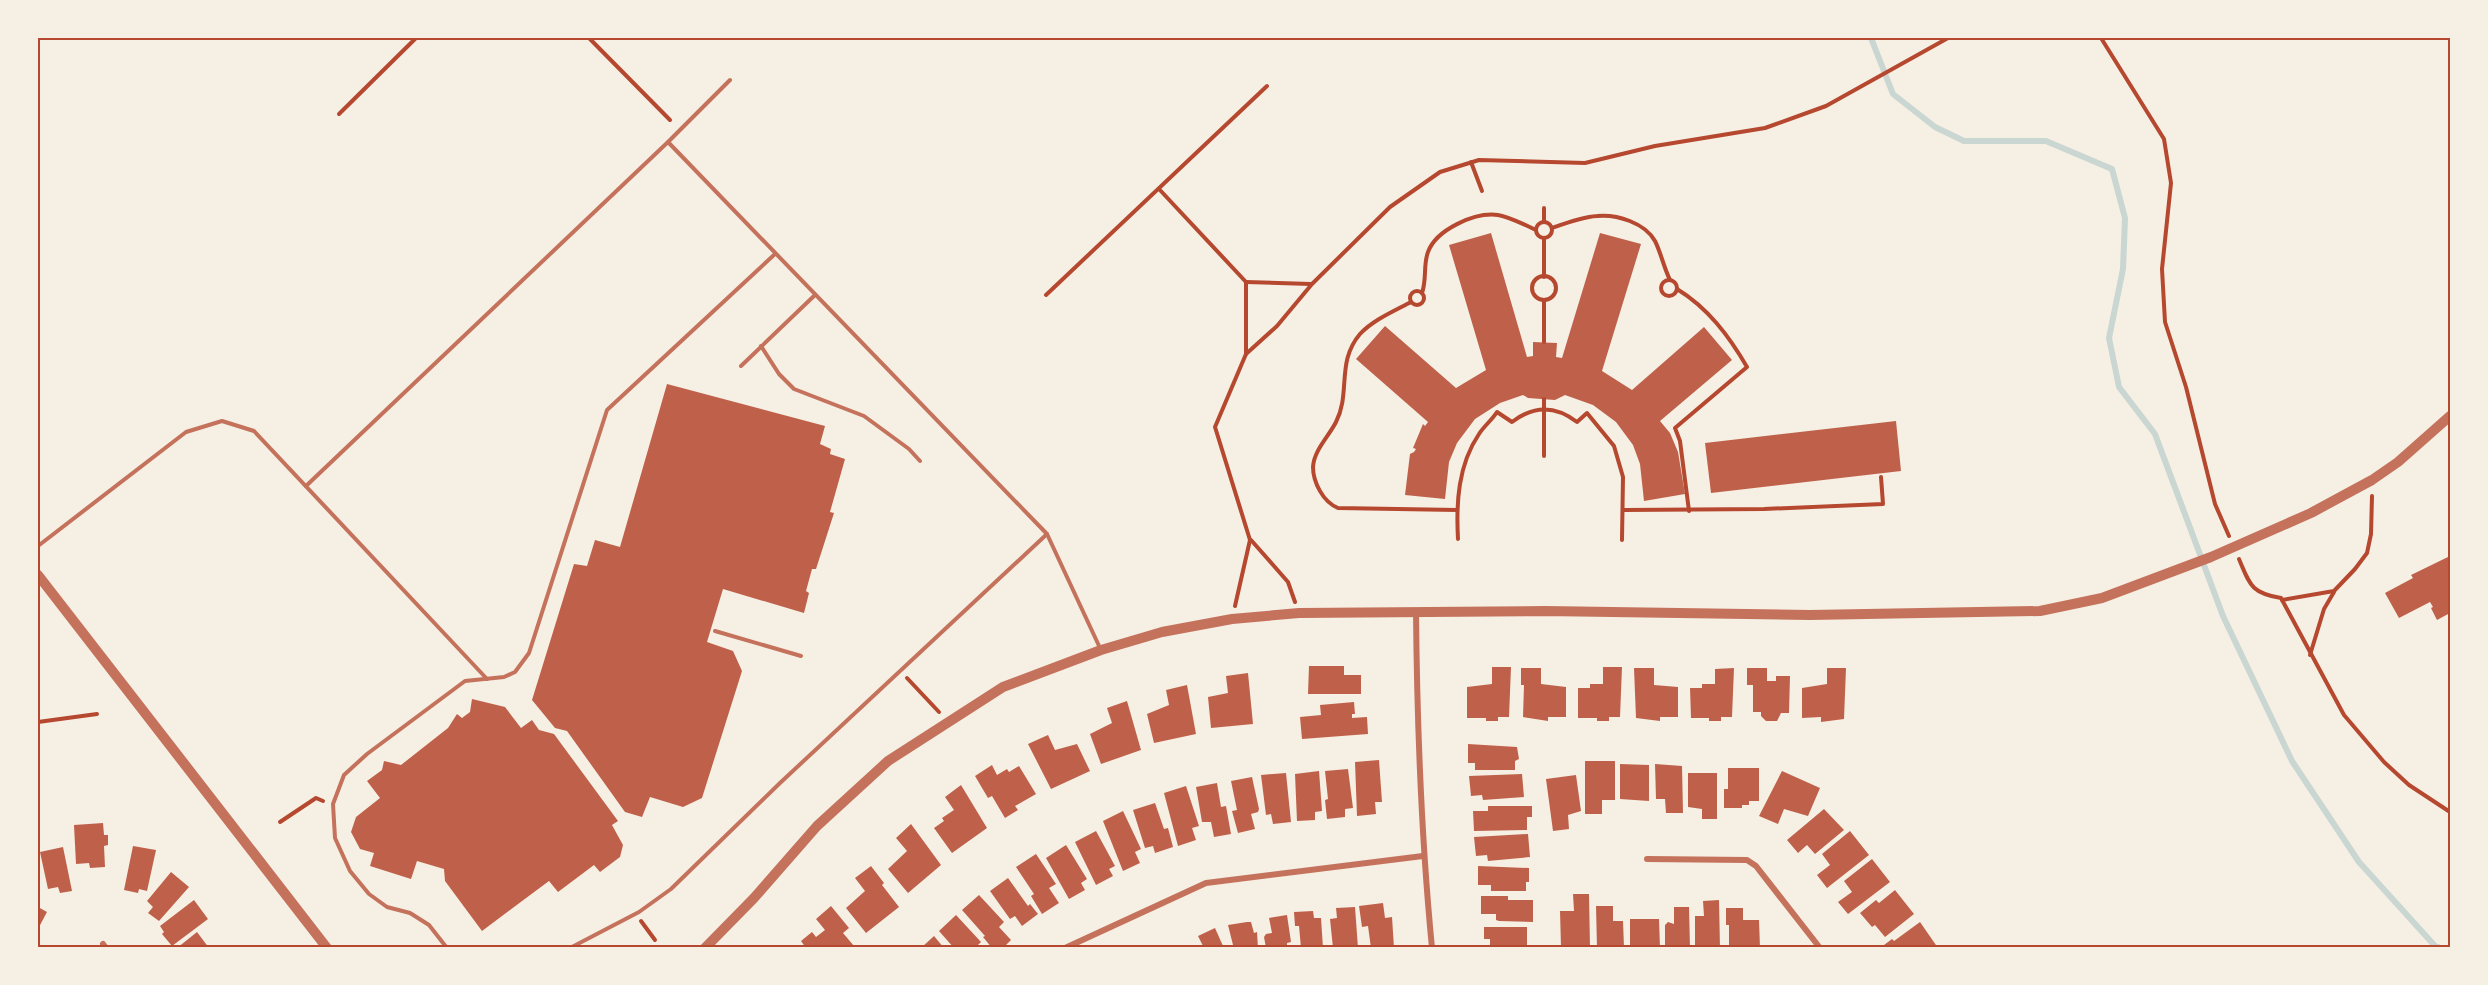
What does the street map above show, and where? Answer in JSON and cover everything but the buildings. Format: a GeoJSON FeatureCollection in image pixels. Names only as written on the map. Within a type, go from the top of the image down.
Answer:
{"type":"FeatureCollection","features":[{"type":"Feature","properties":{"kind":"street"},"geometry":{"type":"LineString","coordinates":[[705,948],[754,898],[817,826],[888,760],[1003,687],[1101,650],[1162,632],[1232,619],[1299,613],[1416,611],[1810,615],[2040,611],[2102,598],[2311,513],[2372,480],[2398,462],[2451,416]]}},
{"type":"Feature","properties":{"kind":"street"},"geometry":{"type":"LineString","coordinates":[[38,575],[327,948]]}},
{"type":"Feature","properties":{"kind":"street"},"geometry":{"type":"LineString","coordinates":[[1416,611],[1417,734],[1423,856],[1432,948]]}},
{"type":"Feature","properties":{"kind":"street"},"geometry":{"type":"LineString","coordinates":[[1065,948],[1206,883],[1423,856]]}},
{"type":"Feature","properties":{"kind":"street"},"geometry":{"type":"LineString","coordinates":[[1647,859],[1746,860],[1756,866],[1820,948]]}},
{"type":"Feature","properties":{"kind":"lane"},"geometry":{"type":"LineString","coordinates":[[306,486],[668,142],[730,80]]}},
{"type":"Feature","properties":{"kind":"lane"},"geometry":{"type":"LineString","coordinates":[[668,142],[1047,534],[1101,650]]}},
{"type":"Feature","properties":{"kind":"lane"},"geometry":{"type":"LineString","coordinates":[[447,948],[429,924],[411,913],[387,907],[369,894],[350,871],[334,838],[333,804],[344,775],[367,753],[465,681],[504,677],[515,672],[529,653],[607,410],[775,254]]}},
{"type":"Feature","properties":{"kind":"lane"},"geometry":{"type":"LineString","coordinates":[[741,366],[815,295]]}},
{"type":"Feature","properties":{"kind":"lane"},"geometry":{"type":"LineString","coordinates":[[761,346],[779,374],[794,389],[864,416],[909,449],[920,461]]}},
{"type":"Feature","properties":{"kind":"lane"},"geometry":{"type":"LineString","coordinates":[[38,546],[186,432],[222,421],[254,431],[487,679]]}},
{"type":"Feature","properties":{"kind":"lane"},"geometry":{"type":"LineString","coordinates":[[570,948],[635,914],[671,889],[1047,534]]}},
{"type":"Feature","properties":{"kind":"lane"},"geometry":{"type":"LineString","coordinates":[[715,631],[801,656]]}},
{"type":"Feature","properties":{"kind":"path"},"geometry":{"type":"LineString","coordinates":[[339,114],[416,38]]}},
{"type":"Feature","properties":{"kind":"path"},"geometry":{"type":"LineString","coordinates":[[589,38],[670,120]]}},
{"type":"Feature","properties":{"kind":"path"},"geometry":{"type":"LineString","coordinates":[[1246,354],[1277,326],[1312,284],[1390,207],[1440,172],[1479,160],[1585,163],[1655,146],[1765,128],[1826,106],[1948,38]]}},
{"type":"Feature","properties":{"kind":"path"},"geometry":{"type":"LineString","coordinates":[[2101,38],[2164,139],[2171,183],[2162,269],[2165,322],[2186,387],[2215,504],[2237,545]]}},
{"type":"Feature","properties":{"kind":"path"},"geometry":{"type":"LineString","coordinates":[[1046,295],[1267,86]]}},
{"type":"Feature","properties":{"kind":"path"},"geometry":{"type":"LineString","coordinates":[[1471,162],[1482,191]]}},
{"type":"Feature","properties":{"kind":"path"},"geometry":{"type":"LineString","coordinates":[[1159,189],[1246,282],[1246,354],[1215,427],[1250,540],[1288,582],[1299,613]]}},
{"type":"Feature","properties":{"kind":"path"},"geometry":{"type":"LineString","coordinates":[[1544,208],[1544,222]]}},
{"type":"Feature","properties":{"kind":"path"},"geometry":{"type":"LineString","coordinates":[[1422,293],[1413,292],[1410,296],[1411,302],[1416,306],[1423,303],[1425,263],[1434,240],[1444,231],[1462,222],[1489,215],[1507,218],[1536,230],[1539,236],[1544,238],[1551,235],[1552,228]]}},
{"type":"Feature","properties":{"kind":"path"},"geometry":{"type":"LineString","coordinates":[[1552,228],[1596,216],[1610,216],[1636,224],[1646,230],[1654,240],[1670,280],[1676,284],[1677,289],[1704,308],[1718,324],[1747,367],[1675,428],[1680,441],[1689,511]]}},
{"type":"Feature","properties":{"kind":"path"},"geometry":{"type":"LineString","coordinates":[[1544,222],[1552,228]]}},
{"type":"Feature","properties":{"kind":"path"},"geometry":{"type":"LineString","coordinates":[[1536,230],[1538,225],[1544,222]]}},
{"type":"Feature","properties":{"kind":"path"},"geometry":{"type":"LineString","coordinates":[[1544,238],[1544,277]]}},
{"type":"Feature","properties":{"kind":"path"},"geometry":{"type":"LineString","coordinates":[[1544,277],[1551,279],[1556,286],[1554,294],[1544,300],[1537,298],[1532,291],[1534,282],[1544,277]]}},
{"type":"Feature","properties":{"kind":"path"},"geometry":{"type":"LineString","coordinates":[[1670,280],[1663,285],[1663,292],[1672,295],[1677,289]]}},
{"type":"Feature","properties":{"kind":"path"},"geometry":{"type":"LineString","coordinates":[[1246,282],[1312,284]]}},
{"type":"Feature","properties":{"kind":"path"},"geometry":{"type":"LineString","coordinates":[[1544,300],[1544,342]]}},
{"type":"Feature","properties":{"kind":"path"},"geometry":{"type":"LineString","coordinates":[[1411,302],[1374,323],[1360,334],[1350,349],[1345,366],[1342,403],[1337,421],[1314,460],[1314,473],[1325,500],[1338,508],[1458,510]]}},
{"type":"Feature","properties":{"kind":"path"},"geometry":{"type":"LineString","coordinates":[[1544,399],[1544,456]]}},
{"type":"Feature","properties":{"kind":"path"},"geometry":{"type":"LineString","coordinates":[[1458,539],[1462,470],[1479,434],[1497,412],[1512,422],[1524,413],[1544,409],[1565,413],[1577,422],[1587,413],[1614,446],[1623,477],[1622,540]]}},
{"type":"Feature","properties":{"kind":"path"},"geometry":{"type":"LineString","coordinates":[[1624,510],[1689,511],[1883,504],[1881,477]]}},
{"type":"Feature","properties":{"kind":"path"},"geometry":{"type":"LineString","coordinates":[[2310,654],[2324,609],[2334,591],[2367,553],[2371,534],[2372,480]]}},
{"type":"Feature","properties":{"kind":"path"},"geometry":{"type":"LineString","coordinates":[[1232,619],[1250,540]]}},
{"type":"Feature","properties":{"kind":"path"},"geometry":{"type":"LineString","coordinates":[[2237,556],[2251,587],[2264,595],[2282,600],[2334,591]]}},
{"type":"Feature","properties":{"kind":"path"},"geometry":{"type":"LineString","coordinates":[[2282,600],[2344,715],[2384,762],[2409,785],[2451,812]]}},
{"type":"Feature","properties":{"kind":"path"},"geometry":{"type":"LineString","coordinates":[[900,671],[947,722]]}},
{"type":"Feature","properties":{"kind":"path"},"geometry":{"type":"LineString","coordinates":[[38,722],[97,714]]}},
{"type":"Feature","properties":{"kind":"path"},"geometry":{"type":"LineString","coordinates":[[280,822],[316,798],[333,804]]}},
{"type":"Feature","properties":{"kind":"path"},"geometry":{"type":"LineString","coordinates":[[635,914],[655,940]]}},
{"type":"Feature","properties":{"kind":"waterway"},"geometry":{"type":"LineString","coordinates":[[1871,38],[1893,94],[1935,127],[1964,141],[2046,141],[2112,169],[2125,218],[2123,269],[2109,338],[2119,387],[2155,434],[2223,616],[2292,761],[2359,862],[2435,946],[2441,948]]}}]}
